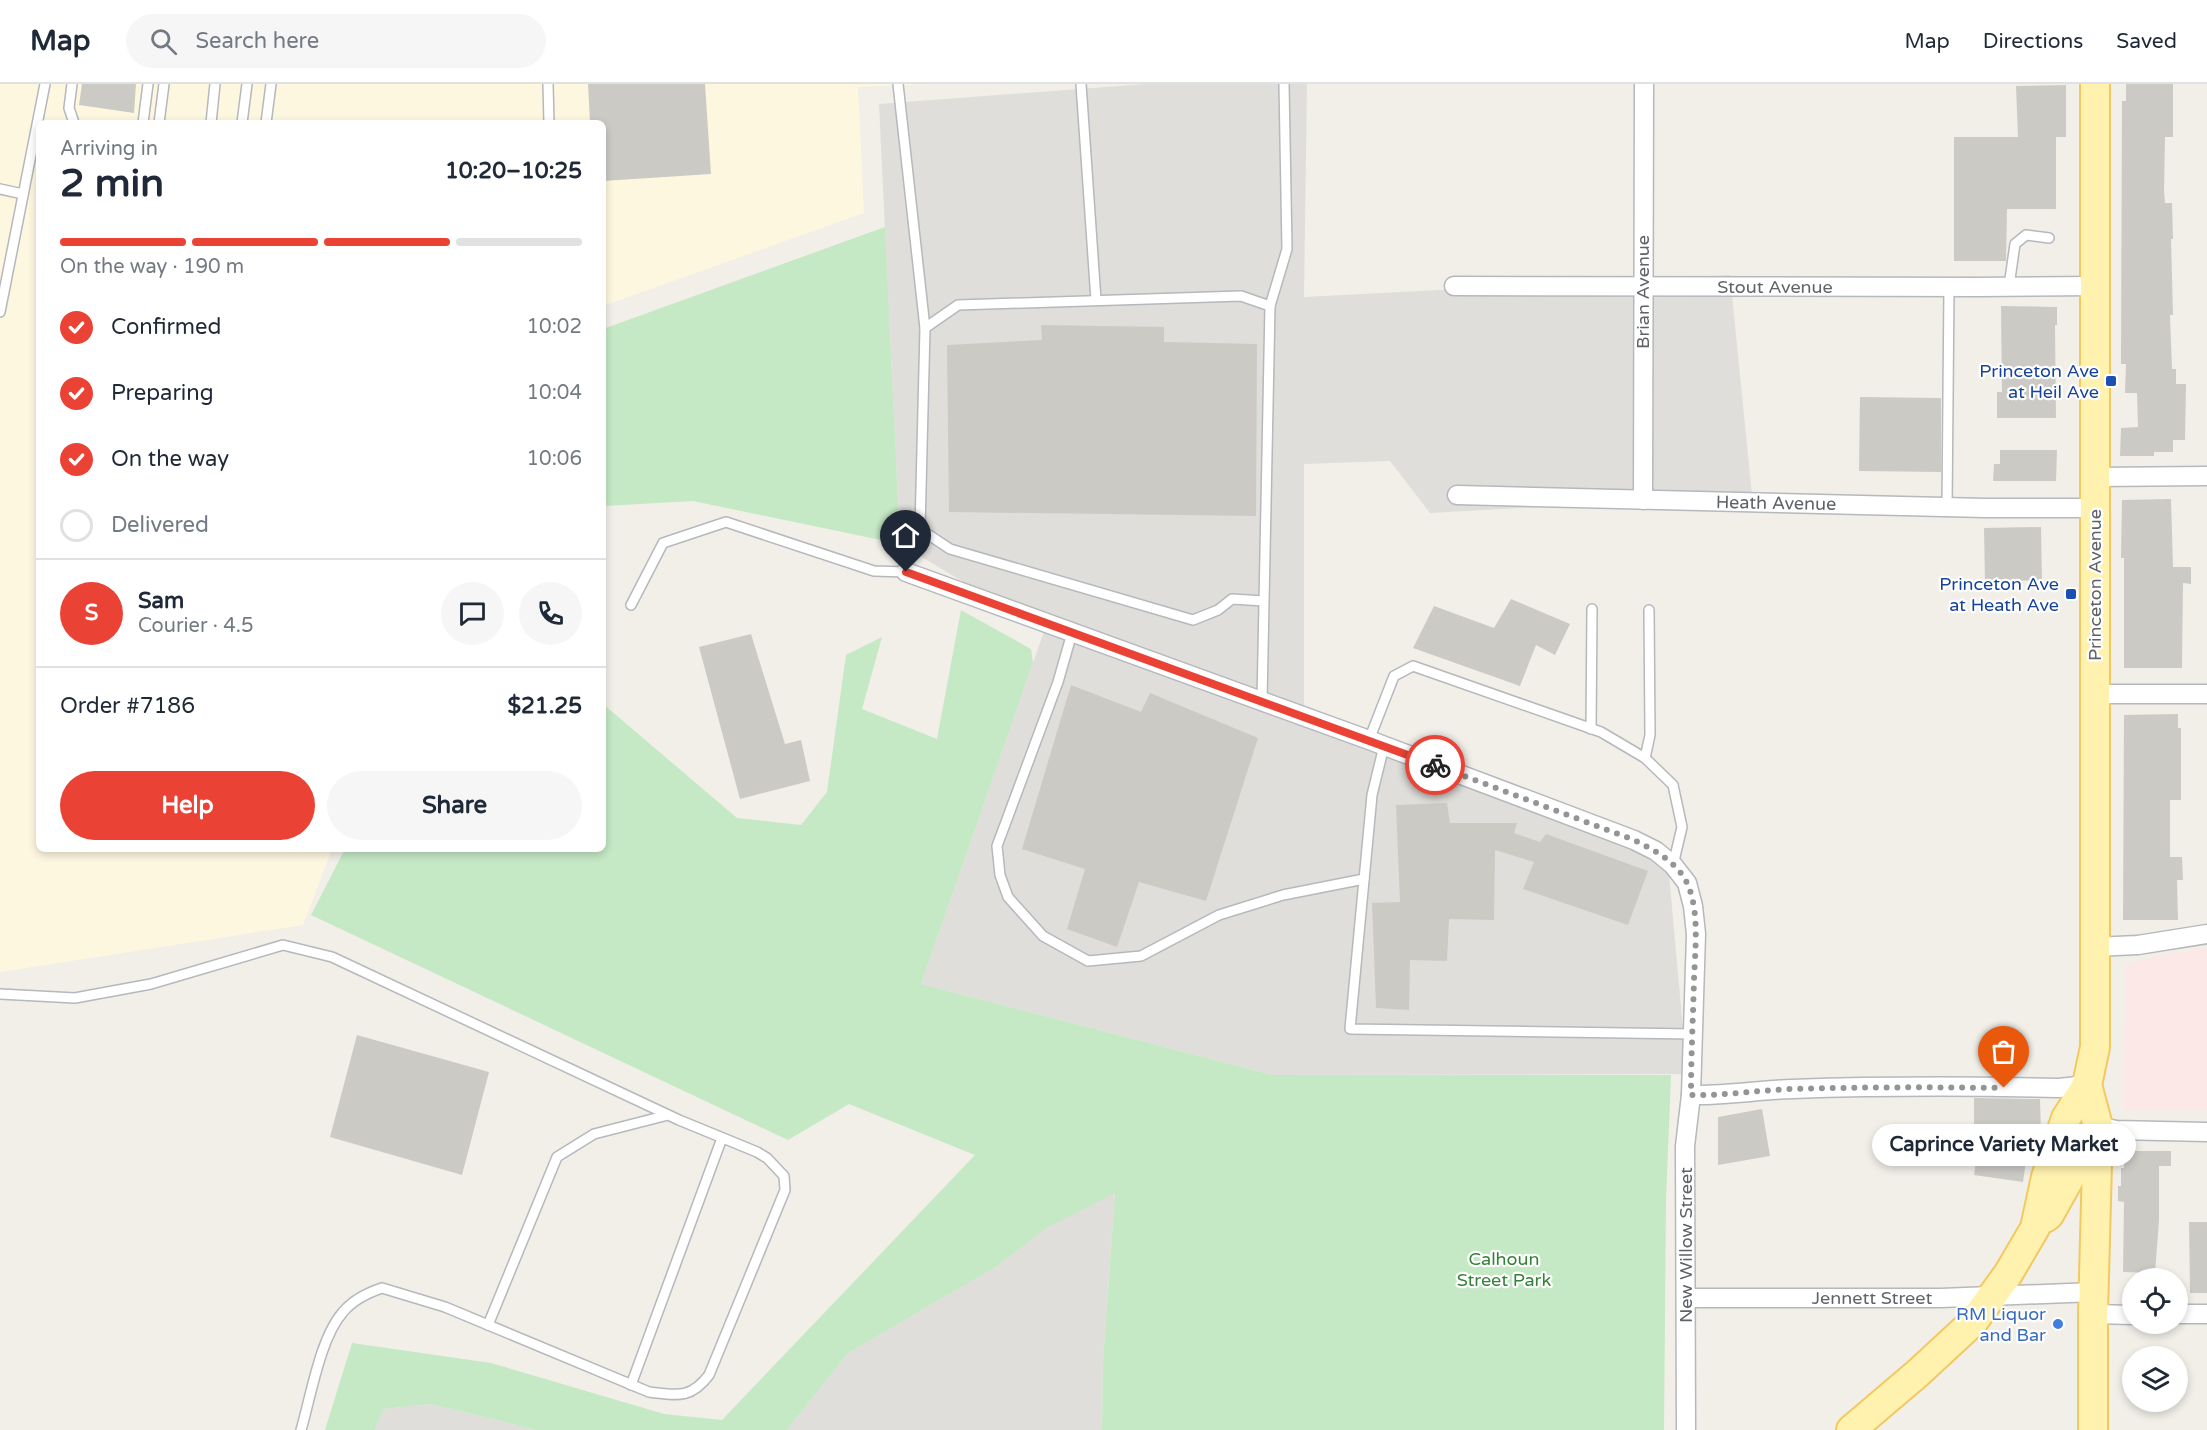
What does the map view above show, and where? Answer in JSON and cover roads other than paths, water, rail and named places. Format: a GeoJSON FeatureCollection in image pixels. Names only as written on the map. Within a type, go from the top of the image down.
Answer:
{"type":"FeatureCollection","features":[{"type":"Feature","properties":{"kind":"main road","name":"Princeton Avenue"},"geometry":{"type":"LineString","coordinates":[[2087,1085],[2095,1047],[2095,84]]}},
{"type":"Feature","properties":{"kind":"main road"},"geometry":{"type":"LineString","coordinates":[[2087,1085],[2098,1126],[2093,1430]]}},
{"type":"Feature","properties":{"kind":"main road"},"geometry":{"type":"LineString","coordinates":[[2035,1228],[2046,1176],[2066,1118],[2087,1085]]}},
{"type":"Feature","properties":{"kind":"main road"},"geometry":{"type":"LineString","coordinates":[[1851,1430],[1973,1322],[2008,1274],[2035,1228],[2049,1215],[2098,1126]]}},
{"type":"Feature","properties":{"kind":"street","name":"Brian Avenue"},"geometry":{"type":"LineString","coordinates":[[1643,500],[1644,84]]}},
{"type":"Feature","properties":{"kind":"street","name":"Stout Avenue"},"geometry":{"type":"LineString","coordinates":[[1454,286],[2096,286]]}},
{"type":"Feature","properties":{"kind":"street"},"geometry":{"type":"LineString","coordinates":[[2095,477],[2207,477]]}},
{"type":"Feature","properties":{"kind":"street","name":"Heath Avenue"},"geometry":{"type":"LineString","coordinates":[[1457,495],[1947,507],[2095,508]]}},
{"type":"Feature","properties":{"kind":"street"},"geometry":{"type":"LineString","coordinates":[[906,572],[1262,701],[1634,840],[1656,851],[1673,865]]}},
{"type":"Feature","properties":{"kind":"street"},"geometry":{"type":"LineString","coordinates":[[2095,694],[2207,694]]}},
{"type":"Feature","properties":{"kind":"street","name":"New Willow Street"},"geometry":{"type":"LineString","coordinates":[[1673,865],[1687,883],[1693,906],[1696,934],[1691,1095],[1685,1146],[1686,1430]]}},
{"type":"Feature","properties":{"kind":"street"},"geometry":{"type":"LineString","coordinates":[[2094,947],[2138,945],[2207,934]]}},
{"type":"Feature","properties":{"kind":"street"},"geometry":{"type":"LineString","coordinates":[[1691,1095],[1734,1095],[1821,1088],[2059,1088],[2087,1085]]}},
{"type":"Feature","properties":{"kind":"street"},"geometry":{"type":"LineString","coordinates":[[2098,1126],[2116,1130],[2207,1132]]}},
{"type":"Feature","properties":{"kind":"street","name":"Jennett Street"},"geometry":{"type":"LineString","coordinates":[[1686,1298],[1992,1296],[2094,1303],[2122,1312]]}},
{"type":"Feature","properties":{"kind":"street"},"geometry":{"type":"LineString","coordinates":[[2188,1314],[2207,1314]]}},
{"type":"Feature","properties":{"kind":"lane"},"geometry":{"type":"LineString","coordinates":[[38,120],[45,84]]}},
{"type":"Feature","properties":{"kind":"lane"},"geometry":{"type":"LineString","coordinates":[[72,84],[69,108],[73,120]]}},
{"type":"Feature","properties":{"kind":"lane"},"geometry":{"type":"LineString","coordinates":[[143,120],[148,84]]}},
{"type":"Feature","properties":{"kind":"lane"},"geometry":{"type":"LineString","coordinates":[[159,120],[164,84]]}},
{"type":"Feature","properties":{"kind":"lane"},"geometry":{"type":"LineString","coordinates":[[211,120],[215,84]]}},
{"type":"Feature","properties":{"kind":"lane"},"geometry":{"type":"LineString","coordinates":[[242,120],[247,84]]}},
{"type":"Feature","properties":{"kind":"lane"},"geometry":{"type":"LineString","coordinates":[[266,120],[271,84]]}},
{"type":"Feature","properties":{"kind":"lane"},"geometry":{"type":"LineString","coordinates":[[548,84],[549,120]]}},
{"type":"Feature","properties":{"kind":"lane"},"geometry":{"type":"LineString","coordinates":[[898,84],[925,328],[920,529],[950,549],[1193,620],[1218,610],[1232,599],[1264,601]]}},
{"type":"Feature","properties":{"kind":"lane"},"geometry":{"type":"LineString","coordinates":[[1081,84],[1096,300]]}},
{"type":"Feature","properties":{"kind":"lane"},"geometry":{"type":"LineString","coordinates":[[1262,701],[1270,306],[1287,249],[1284,84]]}},
{"type":"Feature","properties":{"kind":"lane"},"geometry":{"type":"LineString","coordinates":[[0,312],[36,129]]}},
{"type":"Feature","properties":{"kind":"lane"},"geometry":{"type":"LineString","coordinates":[[0,189],[23,194]]}},
{"type":"Feature","properties":{"kind":"lane"},"geometry":{"type":"LineString","coordinates":[[2009,286],[2015,244],[2026,235],[2049,238]]}},
{"type":"Feature","properties":{"kind":"lane"},"geometry":{"type":"LineString","coordinates":[[1947,507],[1949,287]]}},
{"type":"Feature","properties":{"kind":"lane"},"geometry":{"type":"LineString","coordinates":[[925,328],[958,305],[1241,296],[1270,306]]}},
{"type":"Feature","properties":{"kind":"lane"},"geometry":{"type":"LineString","coordinates":[[631,605],[663,543],[726,522],[874,571],[906,572]]}},
{"type":"Feature","properties":{"kind":"lane"},"geometry":{"type":"LineString","coordinates":[[1592,729],[1593,609]]}},
{"type":"Feature","properties":{"kind":"lane"},"geometry":{"type":"LineString","coordinates":[[1645,758],[1650,735],[1649,610]]}},
{"type":"Feature","properties":{"kind":"lane"},"geometry":{"type":"LineString","coordinates":[[1072,633],[1058,682],[997,846],[1000,875],[1008,897],[1043,936],[1088,961],[1141,956],[1220,915],[1283,895],[1364,879]]}},
{"type":"Feature","properties":{"kind":"lane"},"geometry":{"type":"LineString","coordinates":[[1673,865],[1682,827],[1673,785],[1645,758],[1601,732],[1413,666],[1394,676],[1376,743],[1350,1029],[1693,1034]]}},
{"type":"Feature","properties":{"kind":"lane"},"geometry":{"type":"LineString","coordinates":[[0,994],[75,998],[151,984],[284,945],[332,957],[668,1115],[767,1158],[784,1176],[785,1190],[709,1375],[694,1391],[682,1395],[649,1392],[445,1307],[382,1288],[367,1293],[342,1313],[327,1337],[301,1430]]}},
{"type":"Feature","properties":{"kind":"lane"},"geometry":{"type":"LineString","coordinates":[[488,1325],[558,1157],[594,1134],[668,1115]]}},
{"type":"Feature","properties":{"kind":"lane"},"geometry":{"type":"LineString","coordinates":[[631,1385],[722,1138]]}},
{"type":"Feature","properties":{"kind":"place","name":"Princeton Ave at Heil Ave"},"geometry":{"type":"Point","coordinates":[2111,381]}},
{"type":"Feature","properties":{"kind":"place","name":"Princeton Ave at Heath Ave"},"geometry":{"type":"Point","coordinates":[2071,594]}},
{"type":"Feature","properties":{"kind":"place","name":"Caprince Variety Market"},"geometry":{"type":"Point","coordinates":[2004,1088]}},
{"type":"Feature","properties":{"kind":"place","name":"RM Liquor and Bar"},"geometry":{"type":"Point","coordinates":[2058,1324]}},
{"type":"Feature","properties":{"kind":"park label","name":"Calhoun Street Park"},"geometry":{"type":"Point","coordinates":[1504,1269]}}]}
